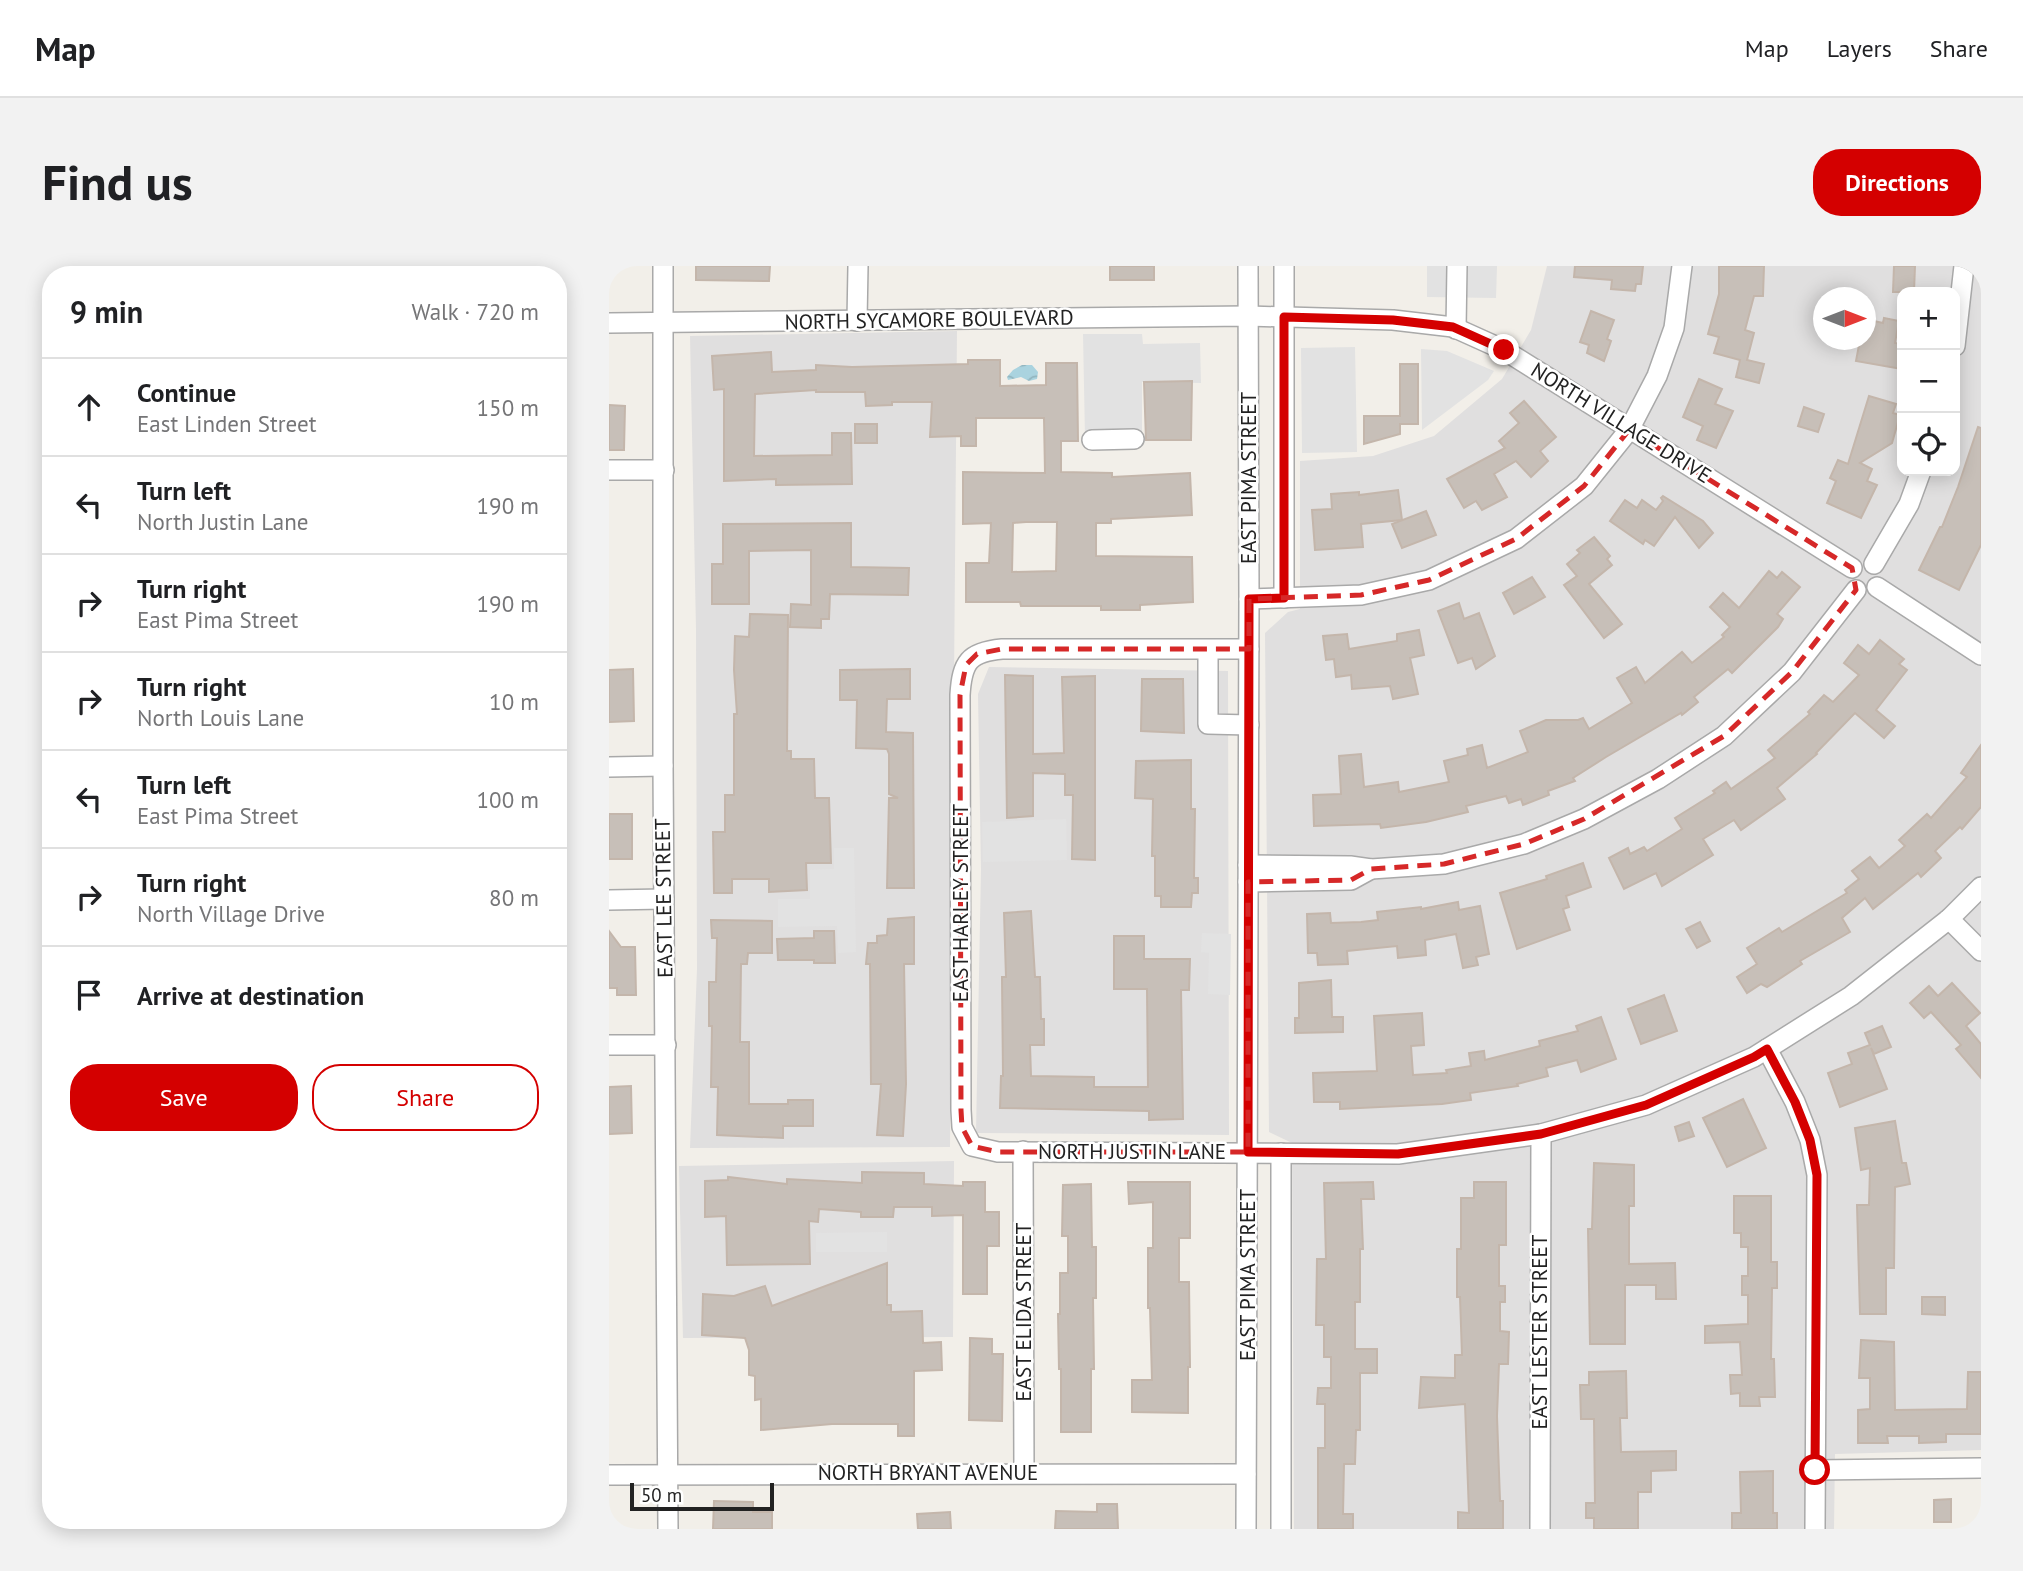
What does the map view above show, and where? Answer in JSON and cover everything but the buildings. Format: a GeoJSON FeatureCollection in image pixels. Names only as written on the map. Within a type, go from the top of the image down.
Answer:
{"type":"FeatureCollection","features":[{"type":"Feature","properties":{"kind":"street","name":"EAST LEE STREET"},"geometry":{"type":"LineString","coordinates":[[663,266],[668,1529]]}},
{"type":"Feature","properties":{"kind":"street"},"geometry":{"type":"LineString","coordinates":[[857,266],[857,321]]}},
{"type":"Feature","properties":{"kind":"street","name":"EAST PIMA STREET"},"geometry":{"type":"LineString","coordinates":[[1246,1529],[1248,266]]}},
{"type":"Feature","properties":{"kind":"street","name":"EAST PIMA STREET"},"geometry":{"type":"LineString","coordinates":[[1283,266],[1284,598]]}},
{"type":"Feature","properties":{"kind":"street"},"geometry":{"type":"LineString","coordinates":[[1456,329],[1457,266]]}},
{"type":"Feature","properties":{"kind":"street"},"geometry":{"type":"LineString","coordinates":[[1249,599],[1361,595],[1429,580],[1516,539],[1584,485],[1629,430],[1657,376],[1674,328],[1682,266]]}},
{"type":"Feature","properties":{"kind":"street"},"geometry":{"type":"LineString","coordinates":[[1960,302],[1964,266]]}},
{"type":"Feature","properties":{"kind":"street","name":"NORTH SYCAMORE BOULEVARD"},"geometry":{"type":"LineString","coordinates":[[609,323],[1248,316]]}},
{"type":"Feature","properties":{"kind":"street","name":"NORTH VILLAGE DRIVE"},"geometry":{"type":"LineString","coordinates":[[1248,316],[1393,320],[1456,329],[1504,350],[1852,568]]}},
{"type":"Feature","properties":{"kind":"street"},"geometry":{"type":"LineString","coordinates":[[1092,440],[1134,439]]}},
{"type":"Feature","properties":{"kind":"street"},"geometry":{"type":"LineString","coordinates":[[609,470],[664,470]]}},
{"type":"Feature","properties":{"kind":"street"},"geometry":{"type":"LineString","coordinates":[[1874,564],[1909,504],[1919,476]]}},
{"type":"Feature","properties":{"kind":"street"},"geometry":{"type":"LineString","coordinates":[[1864,562],[1874,564],[1880,572],[1877,587],[1869,593],[1856,590],[1850,580],[1852,568],[1864,562]]}},
{"type":"Feature","properties":{"kind":"street"},"geometry":{"type":"LineString","coordinates":[[1877,587],[1981,654]]}},
{"type":"Feature","properties":{"kind":"street"},"geometry":{"type":"LineString","coordinates":[[1248,873],[1350,866],[1371,869],[1444,864],[1524,844],[1584,819],[1658,779],[1724,736],[1792,672],[1856,590]]}},
{"type":"Feature","properties":{"kind":"street","name":"EAST HARLEY STREET"},"geometry":{"type":"LineString","coordinates":[[968,1141],[962,1127],[961,1110],[960,695],[965,665],[977,654],[1002,649],[1208,650]]}},
{"type":"Feature","properties":{"kind":"street"},"geometry":{"type":"LineString","coordinates":[[1249,649],[1208,650],[1208,724],[1249,725]]}},
{"type":"Feature","properties":{"kind":"street"},"geometry":{"type":"LineString","coordinates":[[609,767],[663,766]]}},
{"type":"Feature","properties":{"kind":"street","name":"NORTH JUSTIN LANE"},"geometry":{"type":"LineString","coordinates":[[968,1141],[982,1150],[998,1152],[1398,1154],[1541,1134],[1646,1105],[1754,1057],[1851,996],[1949,919],[1981,887]]}},
{"type":"Feature","properties":{"kind":"street"},"geometry":{"type":"LineString","coordinates":[[609,900],[664,899]]}},
{"type":"Feature","properties":{"kind":"street"},"geometry":{"type":"LineString","coordinates":[[1949,919],[1981,951]]}},
{"type":"Feature","properties":{"kind":"street"},"geometry":{"type":"LineString","coordinates":[[609,1045],[666,1045]]}},
{"type":"Feature","properties":{"kind":"street"},"geometry":{"type":"LineString","coordinates":[[1767,1049],[1795,1102],[1810,1140],[1817,1175],[1815,1529]]}},
{"type":"Feature","properties":{"kind":"street","name":"EAST LESTER STREET"},"geometry":{"type":"LineString","coordinates":[[1540,1529],[1541,1134]]}},
{"type":"Feature","properties":{"kind":"street","name":"EAST ELIDA STREET"},"geometry":{"type":"LineString","coordinates":[[1023,1151],[1024,1473]]}},
{"type":"Feature","properties":{"kind":"street","name":"EAST PIMA STREET"},"geometry":{"type":"LineString","coordinates":[[1282,1153],[1282,1529]]}},
{"type":"Feature","properties":{"kind":"street"},"geometry":{"type":"LineString","coordinates":[[1815,1470],[1981,1468]]}},
{"type":"Feature","properties":{"kind":"street","name":"NORTH BRYANT AVENUE"},"geometry":{"type":"LineString","coordinates":[[609,1475],[1246,1474]]}},
{"type":"Feature","properties":{"kind":"highlighted area"},"geometry":{"type":"Polygon","coordinates":[[[1629,430],[1852,568],[1856,590],[1792,672],[1724,736],[1584,819],[1524,844],[1444,864],[1371,869],[1351,880],[1248,882],[1248,1152],[998,1152],[972,1146],[962,1127],[961,1110],[960,695],[966,665],[977,654],[1002,649],[1249,649],[1249,599],[1361,595],[1429,580],[1516,539],[1584,486],[1629,430]]]}},
{"type":"Feature","properties":{"kind":"shaded area"},"geometry":{"type":"Polygon","coordinates":[[[1427,266],[1497,266],[1496,298],[1427,297],[1427,266]]]}},
{"type":"Feature","properties":{"kind":"shaded area"},"geometry":{"type":"Polygon","coordinates":[[[1547,266],[1981,266],[1981,1450],[1835,1454],[1834,1529],[1294,1529],[1292,1143],[1269,1132],[1265,633],[1288,612],[1300,609],[1300,461],[1373,456],[1434,436],[1502,379],[1531,330],[1547,266]]]}},
{"type":"Feature","properties":{"kind":"shaded area"},"geometry":{"type":"Polygon","coordinates":[[[957,331],[950,1147],[690,1148],[697,969],[696,629],[690,336],[957,331]]]}},
{"type":"Feature","properties":{"kind":"shaded area"},"geometry":{"type":"Polygon","coordinates":[[[1083,334],[1142,334],[1143,344],[1200,343],[1201,383],[1142,382],[1142,437],[1085,438],[1083,334]]]}},
{"type":"Feature","properties":{"kind":"shaded area"},"geometry":{"type":"Polygon","coordinates":[[[1355,347],[1357,452],[1302,453],[1301,348],[1355,347]]]}},
{"type":"Feature","properties":{"kind":"shaded area"},"geometry":{"type":"Polygon","coordinates":[[[1421,349],[1447,351],[1494,371],[1488,380],[1422,430],[1421,349]]]}},
{"type":"Feature","properties":{"kind":"shaded area"},"geometry":{"type":"Polygon","coordinates":[[[989,667],[1228,671],[1229,1135],[976,1133],[981,870],[978,694],[989,667]]]}},
{"type":"Feature","properties":{"kind":"shaded area"},"geometry":{"type":"Polygon","coordinates":[[[1066,819],[1067,860],[983,862],[982,822],[1066,819]]]}},
{"type":"Feature","properties":{"kind":"shaded area"},"geometry":{"type":"Polygon","coordinates":[[[834,848],[854,848],[856,952],[838,953],[837,926],[778,927],[778,899],[810,899],[810,870],[834,869],[834,848]]]}},
{"type":"Feature","properties":{"kind":"shaded area"},"geometry":{"type":"Polygon","coordinates":[[[1202,933],[1231,934],[1230,995],[1208,994],[1209,953],[1201,952],[1202,933]]]}},
{"type":"Feature","properties":{"kind":"shaded area"},"geometry":{"type":"Polygon","coordinates":[[[954,1161],[953,1337],[683,1338],[679,1166],[954,1161]]]}},
{"type":"Feature","properties":{"kind":"shaded area"},"geometry":{"type":"Polygon","coordinates":[[[887,1232],[887,1252],[816,1252],[816,1233],[887,1232]]]}},
{"type":"Feature","properties":{"kind":"water"},"geometry":{"type":"Polygon","coordinates":[[[1022,365],[1032,365],[1038,372],[1037,379],[1029,381],[1021,377],[1008,380],[1007,377],[1013,370],[1022,365]]]}},
{"type":"Feature","properties":{"kind":"route"},"geometry":{"type":"LineString","coordinates":[[1504,350],[1453,327],[1393,320],[1284,317],[1284,598],[1249,599],[1248,1152],[1398,1154],[1541,1134],[1646,1105],[1767,1049],[1795,1102],[1810,1140],[1817,1175],[1815,1470]]}}]}
